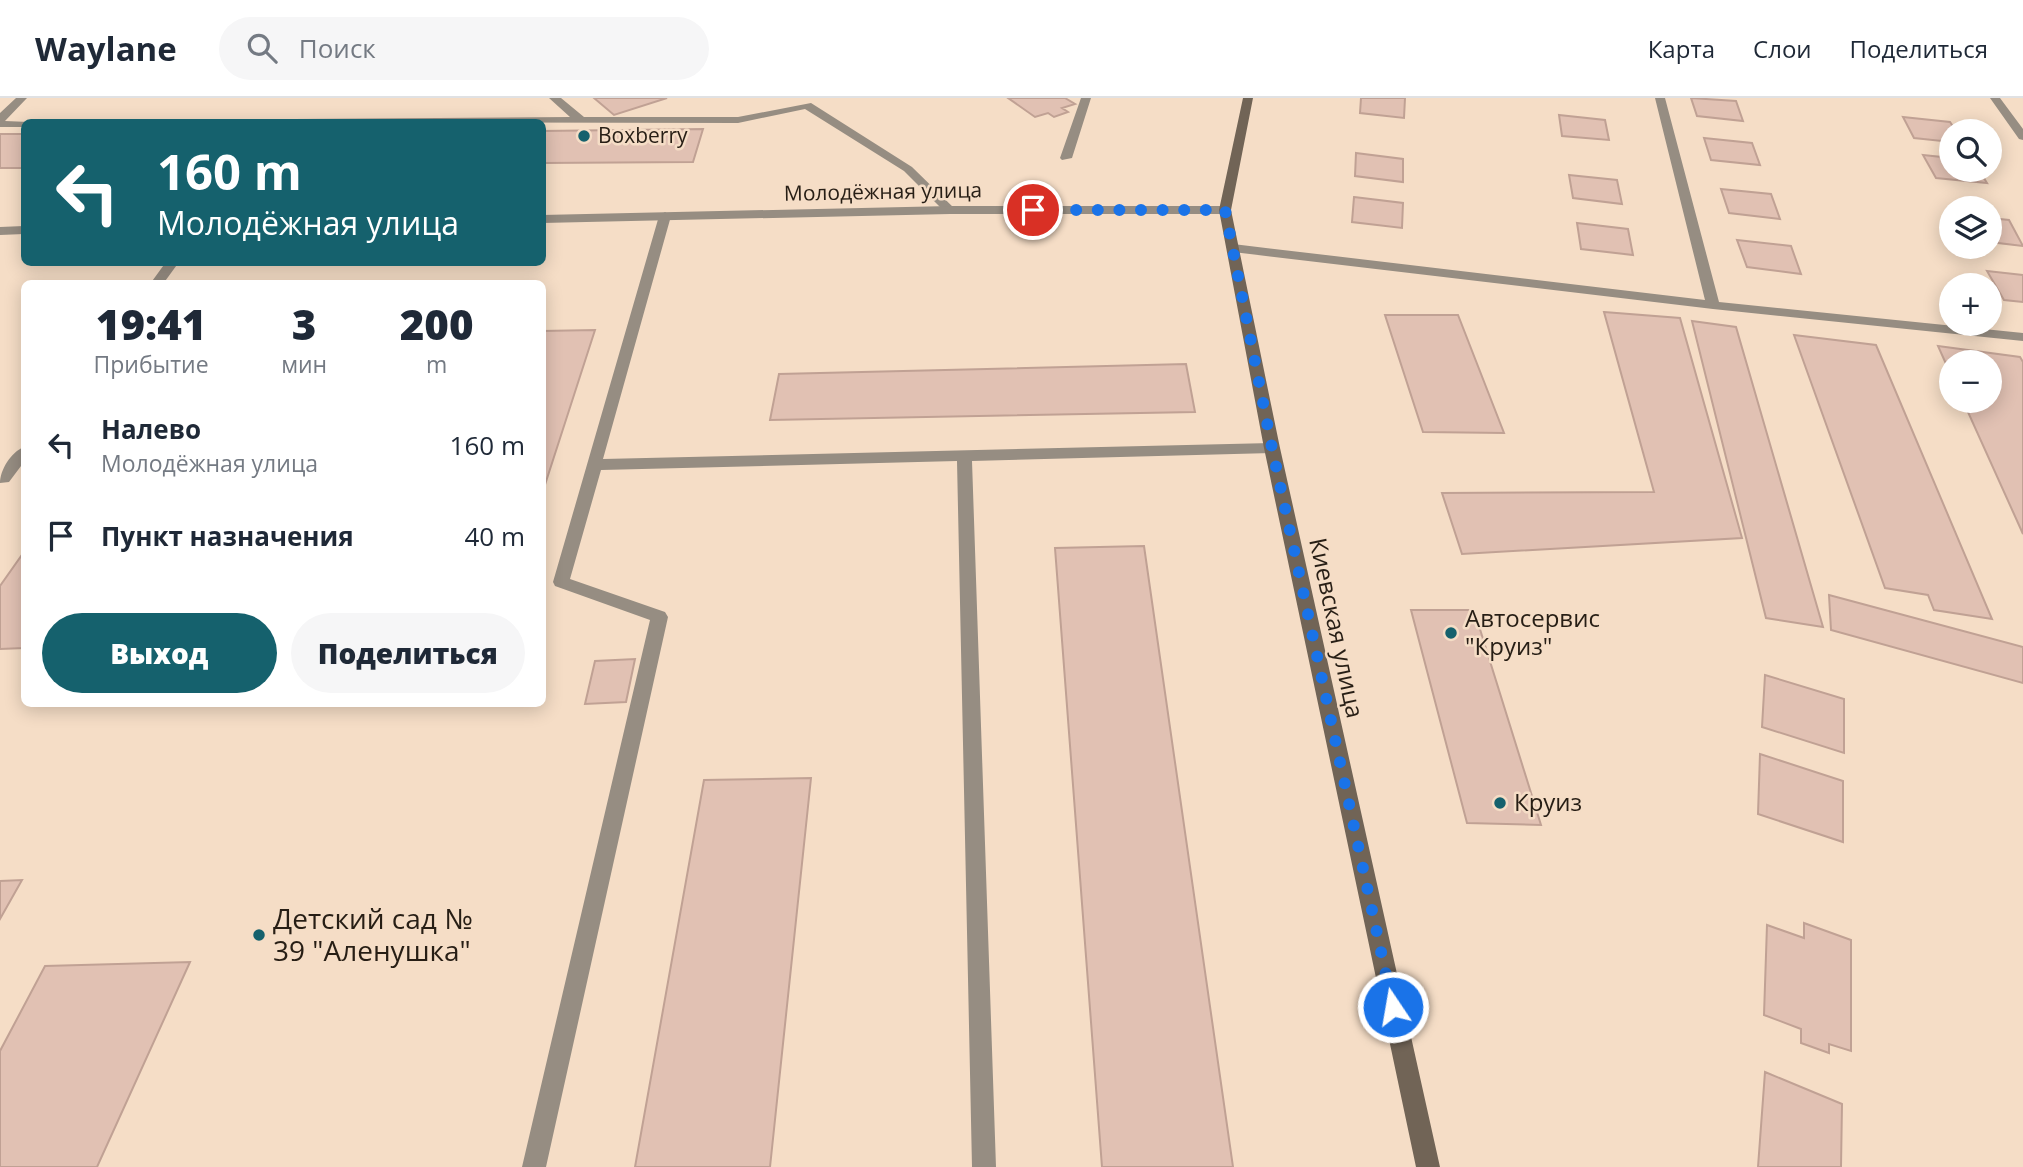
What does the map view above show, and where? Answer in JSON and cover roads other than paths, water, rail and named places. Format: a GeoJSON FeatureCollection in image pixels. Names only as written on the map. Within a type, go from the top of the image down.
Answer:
{"type":"FeatureCollection","features":[{"type":"Feature","properties":{"kind":"main road","name":"Киевская улица"},"geometry":{"type":"LineString","coordinates":[[1248,98],[1225,210],[1272,448],[1428,1167]]}},
{"type":"Feature","properties":{"kind":"street"},"geometry":{"type":"LineString","coordinates":[[0,118],[22,98]]}},
{"type":"Feature","properties":{"kind":"street"},"geometry":{"type":"LineString","coordinates":[[554,98],[580,120]]}},
{"type":"Feature","properties":{"kind":"street"},"geometry":{"type":"LineString","coordinates":[[1066,158],[1086,98]]}},
{"type":"Feature","properties":{"kind":"street"},"geometry":{"type":"LineString","coordinates":[[1660,98],[1713,305]]}},
{"type":"Feature","properties":{"kind":"street"},"geometry":{"type":"LineString","coordinates":[[1995,98],[2023,137]]}},
{"type":"Feature","properties":{"kind":"street"},"geometry":{"type":"LineString","coordinates":[[546,120],[738,120],[807,105],[908,169],[950,210]]}},
{"type":"Feature","properties":{"kind":"street"},"geometry":{"type":"LineString","coordinates":[[0,124],[21,124]]}},
{"type":"Feature","properties":{"kind":"street","name":"Молодёжная улица"},"geometry":{"type":"LineString","coordinates":[[546,219],[950,210],[1225,210]]}},
{"type":"Feature","properties":{"kind":"street"},"geometry":{"type":"LineString","coordinates":[[534,1167],[659,617],[561,582],[665,216]]}},
{"type":"Feature","properties":{"kind":"street"},"geometry":{"type":"LineString","coordinates":[[0,231],[21,230]]}},
{"type":"Feature","properties":{"kind":"street"},"geometry":{"type":"LineString","coordinates":[[1233,248],[1713,305],[2023,337]]}},
{"type":"Feature","properties":{"kind":"street"},"geometry":{"type":"LineString","coordinates":[[159,280],[170,266]]}},
{"type":"Feature","properties":{"kind":"street"},"geometry":{"type":"LineString","coordinates":[[593,465],[1272,448]]}},
{"type":"Feature","properties":{"kind":"street"},"geometry":{"type":"LineString","coordinates":[[964,455],[984,1167]]}},
{"type":"Feature","properties":{"kind":"street"},"geometry":{"type":"LineString","coordinates":[[1,480],[21,456]]}},
{"type":"Feature","properties":{"kind":"place","name":"Boxberry"},"geometry":{"type":"Point","coordinates":[584,136]}},
{"type":"Feature","properties":{"kind":"place","name":"Автосервис \"Круиз\""},"geometry":{"type":"Point","coordinates":[1451,633]}},
{"type":"Feature","properties":{"kind":"place","name":"Круиз"},"geometry":{"type":"Point","coordinates":[1500,803]}},
{"type":"Feature","properties":{"kind":"place","name":"Детский сад № 39 \"Аленушка\""},"geometry":{"type":"Point","coordinates":[259,935]}}]}
